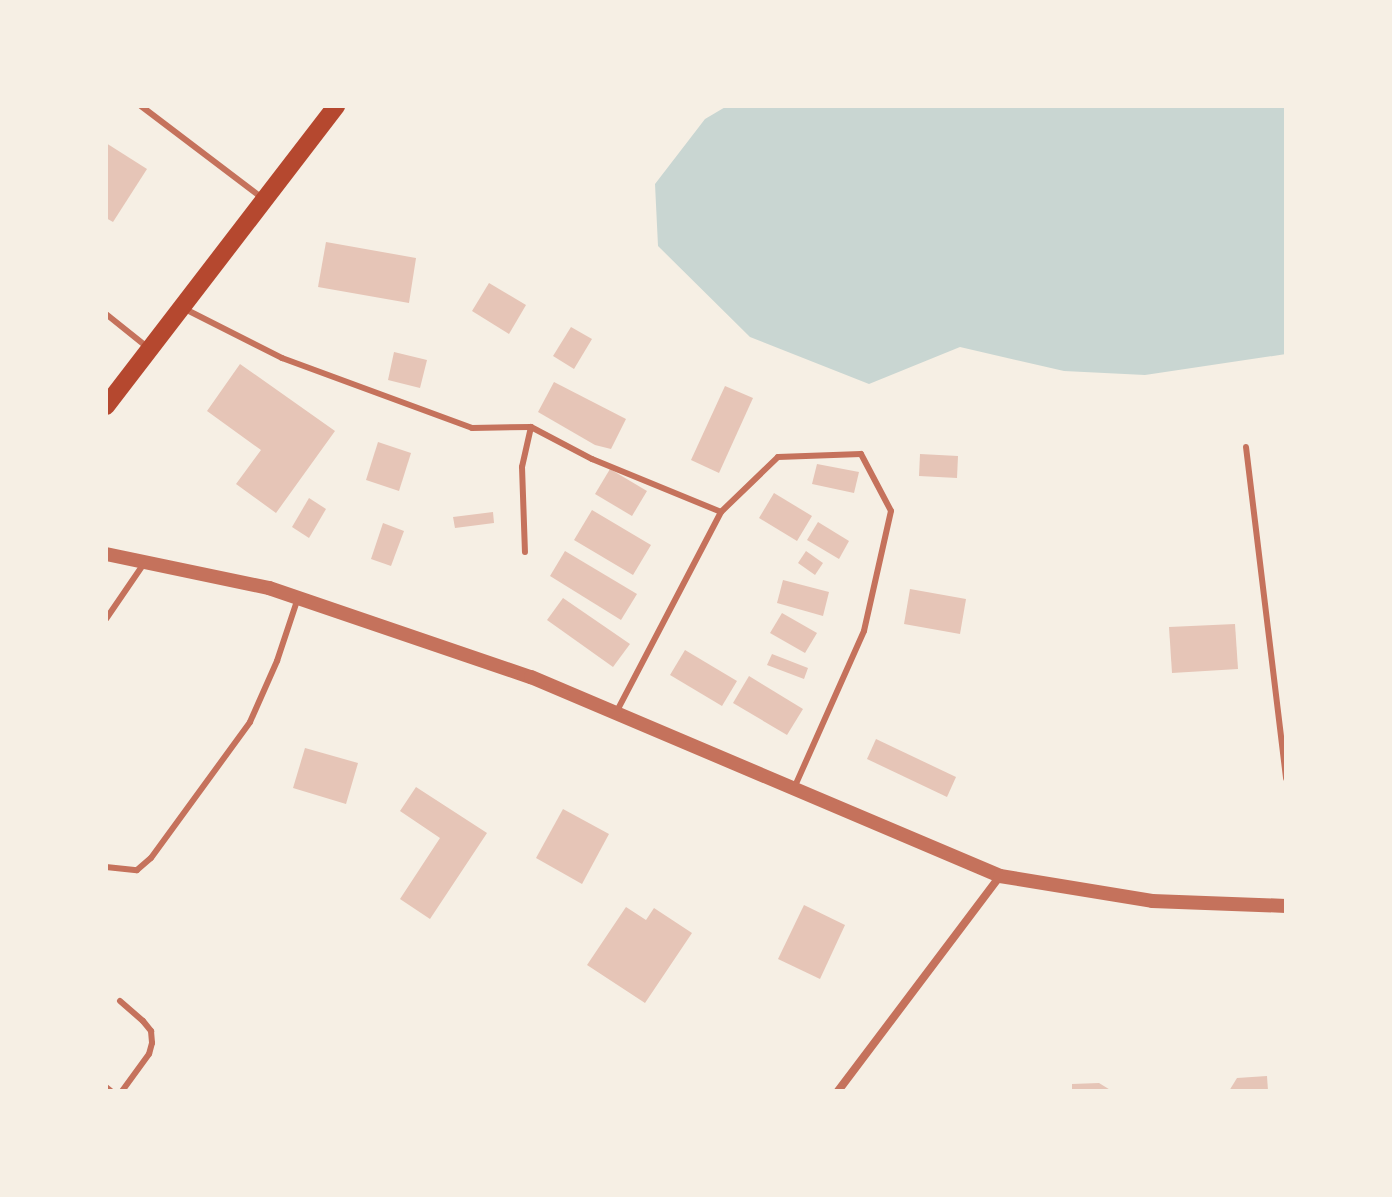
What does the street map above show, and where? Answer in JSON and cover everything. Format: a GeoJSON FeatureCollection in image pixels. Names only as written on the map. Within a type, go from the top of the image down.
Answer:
{"type":"FeatureCollection","features":[{"type":"Feature","properties":{"kind":"main road"},"geometry":{"type":"LineString","coordinates":[[106,406],[336,106]]}},
{"type":"Feature","properties":{"kind":"street"},"geometry":{"type":"LineString","coordinates":[[106,554],[269,588],[531,677],[1000,876],[1079,892],[1152,901],[1286,906]]}},
{"type":"Feature","properties":{"kind":"street"},"geometry":{"type":"LineString","coordinates":[[838,1091],[1000,876]]}},
{"type":"Feature","properties":{"kind":"lane"},"geometry":{"type":"LineString","coordinates":[[141,106],[264,199]]}},
{"type":"Feature","properties":{"kind":"lane"},"geometry":{"type":"LineString","coordinates":[[182,307],[282,358],[472,428],[531,427],[592,459],[721,512]]}},
{"type":"Feature","properties":{"kind":"lane"},"geometry":{"type":"LineString","coordinates":[[106,314],[150,349]]}},
{"type":"Feature","properties":{"kind":"lane"},"geometry":{"type":"LineString","coordinates":[[525,552],[522,467],[531,427]]}},
{"type":"Feature","properties":{"kind":"lane"},"geometry":{"type":"LineString","coordinates":[[1246,447],[1286,779]]}},
{"type":"Feature","properties":{"kind":"lane"},"geometry":{"type":"LineString","coordinates":[[616,713],[721,512],[778,457],[861,454],[891,511],[864,631],[794,788]]}},
{"type":"Feature","properties":{"kind":"lane"},"geometry":{"type":"LineString","coordinates":[[106,619],[145,562]]}},
{"type":"Feature","properties":{"kind":"lane"},"geometry":{"type":"LineString","coordinates":[[106,867],[137,870],[151,858],[250,722],[277,661],[298,598]]}},
{"type":"Feature","properties":{"kind":"lane"},"geometry":{"type":"LineString","coordinates":[[120,1001],[151,1031],[152,1043],[149,1054],[122,1091]]}},
{"type":"Feature","properties":{"kind":"lane"},"geometry":{"type":"LineString","coordinates":[[106,1087],[111,1091]]}},
{"type":"Feature","properties":{"kind":"shaded area"},"geometry":{"type":"Polygon","coordinates":[[[727,106],[1286,106],[1286,354],[1145,375],[1064,371],[960,347],[869,384],[750,337],[658,246],[655,184],[705,119],[727,106]]]}},
{"type":"Feature","properties":{"kind":"building"},"geometry":{"type":"Polygon","coordinates":[[[106,143],[147,169],[113,222],[106,218],[106,143]]]}},
{"type":"Feature","properties":{"kind":"building"},"geometry":{"type":"Polygon","coordinates":[[[326,242],[416,258],[409,303],[318,287],[326,242]]]}},
{"type":"Feature","properties":{"kind":"building"},"geometry":{"type":"Polygon","coordinates":[[[489,283],[526,305],[509,334],[472,311],[489,283]]]}},
{"type":"Feature","properties":{"kind":"building"},"geometry":{"type":"Polygon","coordinates":[[[571,327],[592,339],[574,369],[553,356],[571,327]]]}},
{"type":"Feature","properties":{"kind":"building"},"geometry":{"type":"Polygon","coordinates":[[[394,352],[427,360],[420,388],[388,380],[394,352]]]}},
{"type":"Feature","properties":{"kind":"building"},"geometry":{"type":"Polygon","coordinates":[[[240,364],[335,431],[276,513],[236,484],[261,450],[207,411],[240,364]]]}},
{"type":"Feature","properties":{"kind":"building"},"geometry":{"type":"Polygon","coordinates":[[[554,382],[626,419],[611,449],[595,445],[538,412],[554,382]]]}},
{"type":"Feature","properties":{"kind":"building"},"geometry":{"type":"Polygon","coordinates":[[[725,386],[753,398],[719,473],[691,460],[725,386]]]}},
{"type":"Feature","properties":{"kind":"building"},"geometry":{"type":"Polygon","coordinates":[[[378,442],[411,453],[399,491],[366,480],[378,442]]]}},
{"type":"Feature","properties":{"kind":"building"},"geometry":{"type":"Polygon","coordinates":[[[920,454],[958,456],[957,478],[919,476],[920,454]]]}},
{"type":"Feature","properties":{"kind":"building"},"geometry":{"type":"Polygon","coordinates":[[[817,464],[859,472],[854,493],[812,484],[817,464]]]}},
{"type":"Feature","properties":{"kind":"building"},"geometry":{"type":"Polygon","coordinates":[[[610,469],[647,491],[632,516],[595,494],[610,469]]]}},
{"type":"Feature","properties":{"kind":"building"},"geometry":{"type":"Polygon","coordinates":[[[774,493],[812,516],[797,541],[759,518],[774,493]]]}},
{"type":"Feature","properties":{"kind":"building"},"geometry":{"type":"Polygon","coordinates":[[[309,498],[326,509],[309,538],[292,527],[309,498]]]}},
{"type":"Feature","properties":{"kind":"building"},"geometry":{"type":"Polygon","coordinates":[[[592,510],[651,545],[633,575],[574,540],[592,510]]]}},
{"type":"Feature","properties":{"kind":"building"},"geometry":{"type":"Polygon","coordinates":[[[493,512],[494,523],[455,528],[453,517],[493,512]]]}},
{"type":"Feature","properties":{"kind":"building"},"geometry":{"type":"Polygon","coordinates":[[[818,522],[849,541],[839,559],[807,540],[818,522]]]}},
{"type":"Feature","properties":{"kind":"building"},"geometry":{"type":"Polygon","coordinates":[[[383,523],[404,531],[391,566],[371,559],[383,523]]]}},
{"type":"Feature","properties":{"kind":"building"},"geometry":{"type":"Polygon","coordinates":[[[565,551],[637,594],[621,620],[550,576],[565,551]]]}},
{"type":"Feature","properties":{"kind":"building"},"geometry":{"type":"Polygon","coordinates":[[[806,551],[823,563],[815,575],[798,563],[806,551]]]}},
{"type":"Feature","properties":{"kind":"building"},"geometry":{"type":"Polygon","coordinates":[[[783,580],[829,592],[823,616],[777,603],[783,580]]]}},
{"type":"Feature","properties":{"kind":"building"},"geometry":{"type":"Polygon","coordinates":[[[910,589],[966,599],[960,634],[904,624],[910,589]]]}},
{"type":"Feature","properties":{"kind":"building"},"geometry":{"type":"Polygon","coordinates":[[[563,598],[630,644],[613,667],[547,620],[563,598]]]}},
{"type":"Feature","properties":{"kind":"building"},"geometry":{"type":"Polygon","coordinates":[[[782,613],[817,633],[805,653],[770,633],[782,613]]]}},
{"type":"Feature","properties":{"kind":"building"},"geometry":{"type":"Polygon","coordinates":[[[1235,624],[1238,669],[1172,673],[1169,627],[1235,624]]]}},
{"type":"Feature","properties":{"kind":"building"},"geometry":{"type":"Polygon","coordinates":[[[685,650],[737,681],[722,706],[670,675],[685,650]]]}},
{"type":"Feature","properties":{"kind":"building"},"geometry":{"type":"Polygon","coordinates":[[[772,654],[808,668],[804,679],[767,665],[772,654]]]}},
{"type":"Feature","properties":{"kind":"building"},"geometry":{"type":"Polygon","coordinates":[[[749,676],[803,709],[787,735],[733,703],[749,676]]]}},
{"type":"Feature","properties":{"kind":"building"},"geometry":{"type":"Polygon","coordinates":[[[876,739],[956,777],[947,797],[867,759],[876,739]]]}},
{"type":"Feature","properties":{"kind":"building"},"geometry":{"type":"Polygon","coordinates":[[[305,748],[358,763],[346,804],[293,788],[305,748]]]}},
{"type":"Feature","properties":{"kind":"building"},"geometry":{"type":"Polygon","coordinates":[[[416,787],[487,833],[430,919],[400,899],[440,838],[400,811],[416,787]]]}},
{"type":"Feature","properties":{"kind":"building"},"geometry":{"type":"Polygon","coordinates":[[[563,809],[609,834],[582,884],[536,858],[563,809]]]}},
{"type":"Feature","properties":{"kind":"building"},"geometry":{"type":"Polygon","coordinates":[[[804,905],[845,925],[820,979],[778,959],[804,905]]]}},
{"type":"Feature","properties":{"kind":"building"},"geometry":{"type":"Polygon","coordinates":[[[626,907],[646,920],[654,908],[692,933],[645,1003],[587,965],[626,907]]]}},
{"type":"Feature","properties":{"kind":"building"},"geometry":{"type":"Polygon","coordinates":[[[1267,1076],[1268,1091],[1229,1091],[1237,1078],[1267,1076]]]}},
{"type":"Feature","properties":{"kind":"building"},"geometry":{"type":"Polygon","coordinates":[[[1099,1083],[1112,1091],[1072,1091],[1072,1084],[1099,1083]]]}}]}
